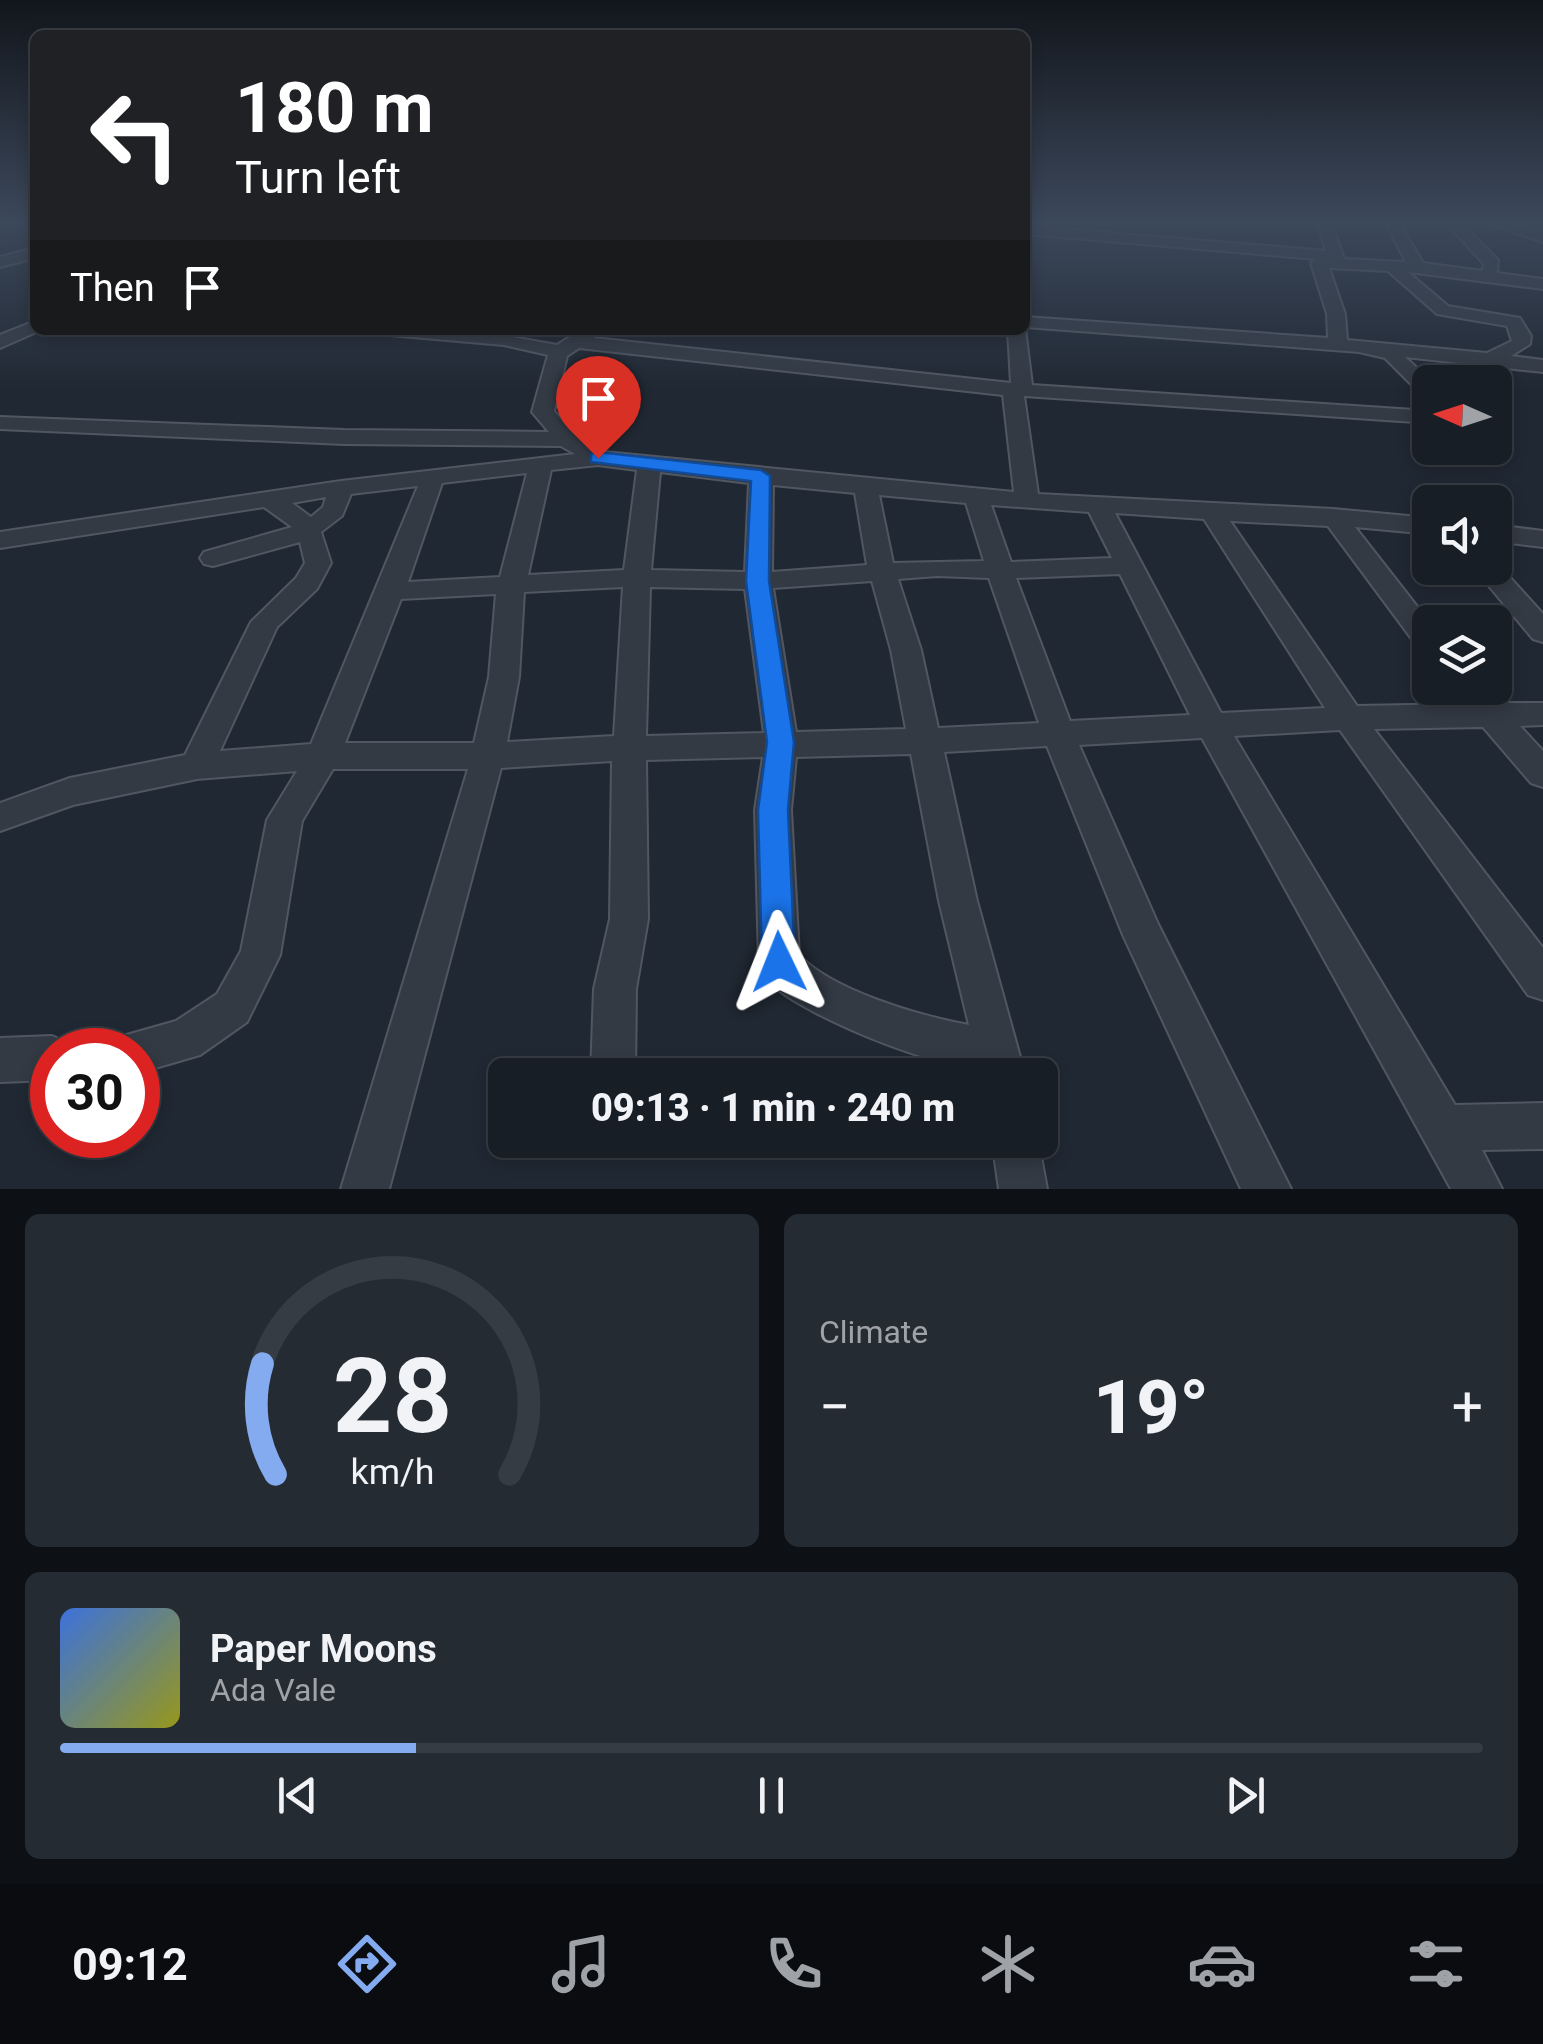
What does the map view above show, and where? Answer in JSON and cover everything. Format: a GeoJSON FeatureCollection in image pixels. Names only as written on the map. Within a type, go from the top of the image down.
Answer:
{"type":"FeatureCollection","features":[{"type":"Feature","properties":{"kind":"street"},"geometry":{"type":"LineString","coordinates":[[1322,279],[1336,314],[1338,345]]}},
{"type":"Feature","properties":{"kind":"street"},"geometry":{"type":"LineString","coordinates":[[1415,279],[1443,310],[1543,324]]}},
{"type":"Feature","properties":{"kind":"street"},"geometry":{"type":"LineString","coordinates":[[1502,279],[1543,284]]}},
{"type":"Feature","properties":{"kind":"street"},"geometry":{"type":"LineString","coordinates":[[1030,322],[1338,345],[1543,366]]}},
{"type":"Feature","properties":{"kind":"street"},"geometry":{"type":"LineString","coordinates":[[1490,359],[1521,344],[1522,336],[1514,322]]}},
{"type":"Feature","properties":{"kind":"street"},"geometry":{"type":"LineString","coordinates":[[0,342],[30,328]]}},
{"type":"Feature","properties":{"kind":"street"},"geometry":{"type":"LineString","coordinates":[[441,335],[553,348],[642,347],[1018,390],[1412,415]]}},
{"type":"Feature","properties":{"kind":"street"},"geometry":{"type":"LineString","coordinates":[[365,1189],[488,756],[504,677],[508,601],[553,452],[543,412],[567,347],[586,335]]}},
{"type":"Feature","properties":{"kind":"street"},"geometry":{"type":"LineString","coordinates":[[626,335],[642,347]]}},
{"type":"Feature","properties":{"kind":"street"},"geometry":{"type":"LineString","coordinates":[[1016,335],[1027,498]]}},
{"type":"Feature","properties":{"kind":"street"},"geometry":{"type":"LineString","coordinates":[[1382,350],[1412,373]]}},
{"type":"Feature","properties":{"kind":"street"},"geometry":{"type":"LineString","coordinates":[[0,423],[344,437],[553,452],[866,488],[1412,524]]}},
{"type":"Feature","properties":{"kind":"street"},"geometry":{"type":"LineString","coordinates":[[0,540],[432,476],[553,452],[598,458]]}},
{"type":"Feature","properties":{"kind":"street"},"geometry":{"type":"LineString","coordinates":[[613,1058],[614,989],[629,919],[627,810],[637,578],[649,464]]}},
{"type":"Feature","properties":{"kind":"street"},"geometry":{"type":"LineString","coordinates":[[160,1045],[185,1040],[232,1008],[260,955],[284,820],[323,756],[432,476]]}},
{"type":"Feature","properties":{"kind":"street"},"geometry":{"type":"LineString","coordinates":[[761,476],[758,581],[781,742],[773,810],[779,962],[784,972],[884,1020],[995,1058]]}},
{"type":"Feature","properties":{"kind":"street"},"geometry":{"type":"LineString","coordinates":[[213,558],[270,543],[309,527],[334,510],[342,488]]}},
{"type":"Feature","properties":{"kind":"street"},"geometry":{"type":"LineString","coordinates":[[866,488],[872,536],[925,741],[958,901],[999,1058]]}},
{"type":"Feature","properties":{"kind":"street"},"geometry":{"type":"LineString","coordinates":[[976,495],[1058,733],[1190,1041],[1267,1189]]}},
{"type":"Feature","properties":{"kind":"street"},"geometry":{"type":"LineString","coordinates":[[198,766],[265,622],[306,583],[318,563],[309,527],[291,511],[267,499]]}},
{"type":"Feature","properties":{"kind":"street"},"geometry":{"type":"LineString","coordinates":[[1096,503],[1212,727],[1478,1189]]}},
{"type":"Feature","properties":{"kind":"street"},"geometry":{"type":"LineString","coordinates":[[1212,512],[1348,718],[1543,980]]}},
{"type":"Feature","properties":{"kind":"street"},"geometry":{"type":"LineString","coordinates":[[1333,516],[1412,619]]}},
{"type":"Feature","properties":{"kind":"street"},"geometry":{"type":"LineString","coordinates":[[1512,535],[1543,539]]}},
{"type":"Feature","properties":{"kind":"street"},"geometry":{"type":"LineString","coordinates":[[390,591],[637,578],[758,581],[937,568],[1042,571],[1127,565]]}},
{"type":"Feature","properties":{"kind":"street"},"geometry":{"type":"LineString","coordinates":[[1503,585],[1543,632]]}},
{"type":"Feature","properties":{"kind":"street"},"geometry":{"type":"LineString","coordinates":[[1482,705],[1543,774]]}},
{"type":"Feature","properties":{"kind":"street"},"geometry":{"type":"LineString","coordinates":[[0,817],[70,792],[198,766],[323,756],[488,756],[781,742],[925,741],[1348,718],[1543,714]]}},
{"type":"Feature","properties":{"kind":"street"},"geometry":{"type":"LineString","coordinates":[[0,1060],[30,1059]]}},
{"type":"Feature","properties":{"kind":"street"},"geometry":{"type":"LineString","coordinates":[[1442,1128],[1543,1126]]}},
{"type":"Feature","properties":{"kind":"street"},"geometry":{"type":"LineString","coordinates":[[1017,1158],[1023,1189]]}},
{"type":"Feature","properties":{"kind":"route"},"geometry":{"type":"LineString","coordinates":[[598,458],[761,476],[758,581],[781,742],[773,810],[779,962]]}}]}
